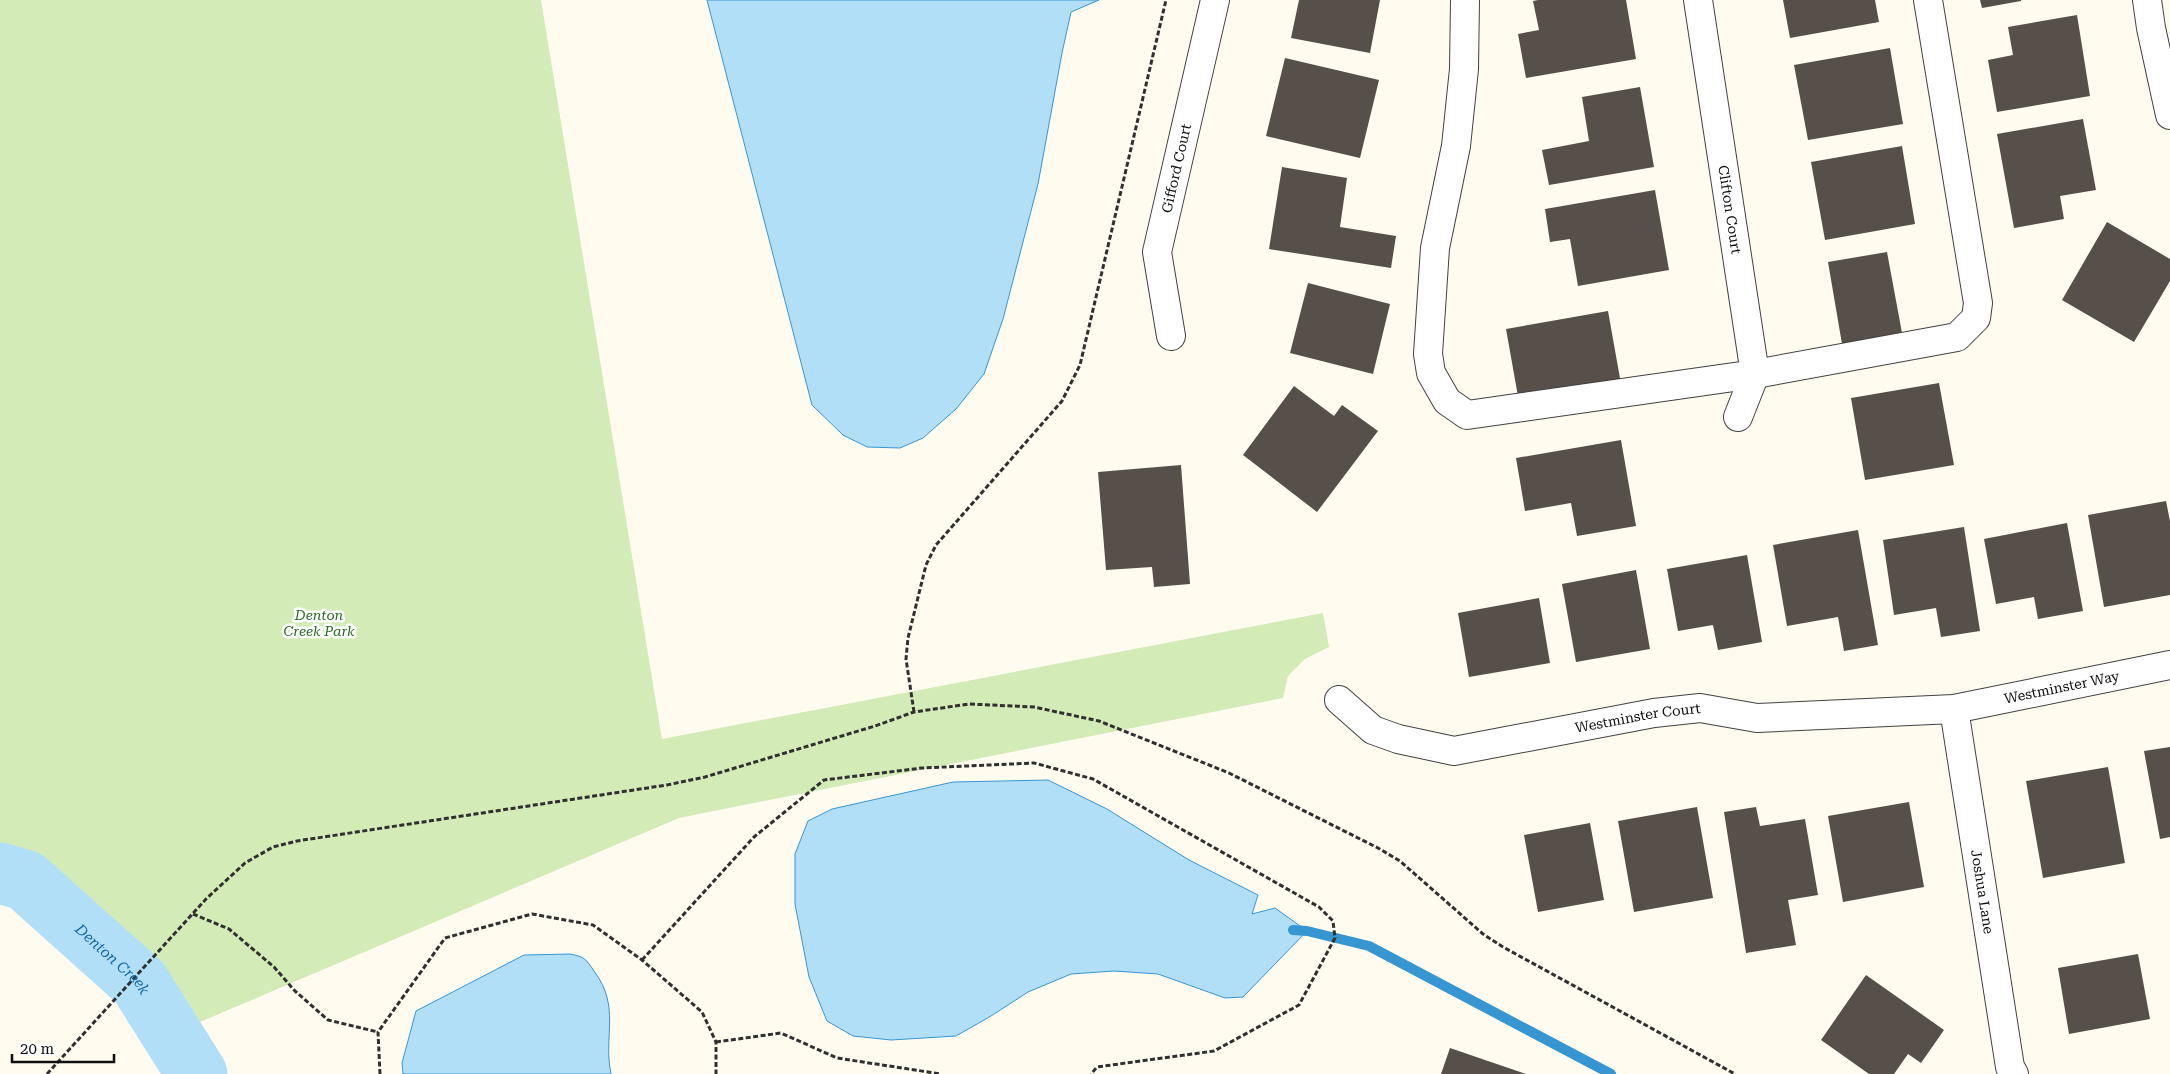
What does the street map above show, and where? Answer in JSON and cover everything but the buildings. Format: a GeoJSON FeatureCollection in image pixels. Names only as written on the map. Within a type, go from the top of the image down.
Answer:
{"type":"FeatureCollection","features":[{"type":"Feature","properties":{"kind":"street","name":"Gifford Court"},"geometry":{"type":"LineString","coordinates":[[1171,336],[1157,252],[1215,0]]}},
{"type":"Feature","properties":{"kind":"street"},"geometry":{"type":"LineString","coordinates":[[1465,0],[1464,69],[1456,146],[1435,248],[1428,354],[1432,373],[1447,401],[1466,415],[1755,374],[1957,337],[1976,318],[1978,303],[1928,0]]}},
{"type":"Feature","properties":{"kind":"street","name":"Clifton Court"},"geometry":{"type":"LineString","coordinates":[[1698,0],[1755,374]]}},
{"type":"Feature","properties":{"kind":"street"},"geometry":{"type":"LineString","coordinates":[[2146,0],[2170,114]]}},
{"type":"Feature","properties":{"kind":"street"},"geometry":{"type":"LineString","coordinates":[[1738,417],[1755,374]]}},
{"type":"Feature","properties":{"kind":"street","name":"Westminster Way"},"geometry":{"type":"LineString","coordinates":[[1954,709],[2170,665]]}},
{"type":"Feature","properties":{"kind":"street","name":"Westminster Court"},"geometry":{"type":"LineString","coordinates":[[1339,700],[1373,730],[1398,739],[1454,751],[1654,714],[1700,708],[1758,718],[1954,709]]}},
{"type":"Feature","properties":{"kind":"street","name":"Joshua Lane"},"geometry":{"type":"LineString","coordinates":[[1954,709],[2010,1067],[2014,1074]]}},
{"type":"Feature","properties":{"kind":"path"},"geometry":{"type":"LineString","coordinates":[[914,712],[906,659],[907,645],[926,565],[936,545],[1062,401],[1080,365],[1166,0]]}},
{"type":"Feature","properties":{"kind":"path"},"geometry":{"type":"LineString","coordinates":[[47,1074],[206,899],[245,864],[273,847],[297,841],[667,785],[705,777],[875,726],[914,712],[969,704],[1034,707],[1099,721],[1229,773],[1400,861],[1483,934],[1503,948],[1735,1074]]}},
{"type":"Feature","properties":{"kind":"path"},"geometry":{"type":"LineString","coordinates":[[642,960],[754,837],[824,780],[922,768],[1034,763],[1093,779],[1319,907],[1333,921],[1335,938],[1299,1005],[1214,1050],[1097,1067],[1091,1074]]}},
{"type":"Feature","properties":{"kind":"path"},"geometry":{"type":"LineString","coordinates":[[193,914],[229,929],[274,967],[295,991],[328,1020],[378,1032]]}},
{"type":"Feature","properties":{"kind":"path"},"geometry":{"type":"LineString","coordinates":[[380,1074],[378,1032],[445,938],[532,914],[593,925],[642,960],[702,1012],[716,1042],[716,1074]]}},
{"type":"Feature","properties":{"kind":"path"},"geometry":{"type":"LineString","coordinates":[[716,1042],[780,1034],[837,1058],[941,1074]]}},
{"type":"Feature","properties":{"kind":"green space","name":"Denton Creek Park"},"geometry":{"type":"Polygon","coordinates":[[[0,0],[541,0],[662,739],[1323,613],[1329,647],[1305,659],[1288,676],[1283,698],[679,818],[172,1034],[139,982],[25,880],[0,873],[0,0]]]}},
{"type":"Feature","properties":{"kind":"water"},"geometry":{"type":"Polygon","coordinates":[[[707,0],[1099,0],[1071,12],[1038,184],[1003,319],[984,374],[956,409],[923,438],[900,448],[867,447],[843,435],[812,405],[707,0]]]}},
{"type":"Feature","properties":{"kind":"water"},"geometry":{"type":"Polygon","coordinates":[[[1048,780],[1107,809],[1189,860],[1258,895],[1252,914],[1275,908],[1307,931],[1243,997],[1225,998],[1158,974],[1114,971],[1071,974],[1028,992],[956,1036],[891,1040],[853,1036],[827,1021],[809,977],[795,904],[795,854],[808,821],[832,809],[953,782],[1048,780]]]}},
{"type":"Feature","properties":{"kind":"water"},"geometry":{"type":"Polygon","coordinates":[[[570,954],[587,961],[602,984],[607,997],[610,1022],[609,1060],[611,1074],[403,1074],[402,1063],[416,1011],[524,955],[570,954]]]}},
{"type":"Feature","properties":{"kind":"waterway","name":"Denton Creek"},"geometry":{"type":"LineString","coordinates":[[0,873],[25,880],[139,982],[197,1074]]}},
{"type":"Feature","properties":{"kind":"waterway"},"geometry":{"type":"LineString","coordinates":[[1293,930],[1307,931],[1369,946],[1611,1074]]}}]}
